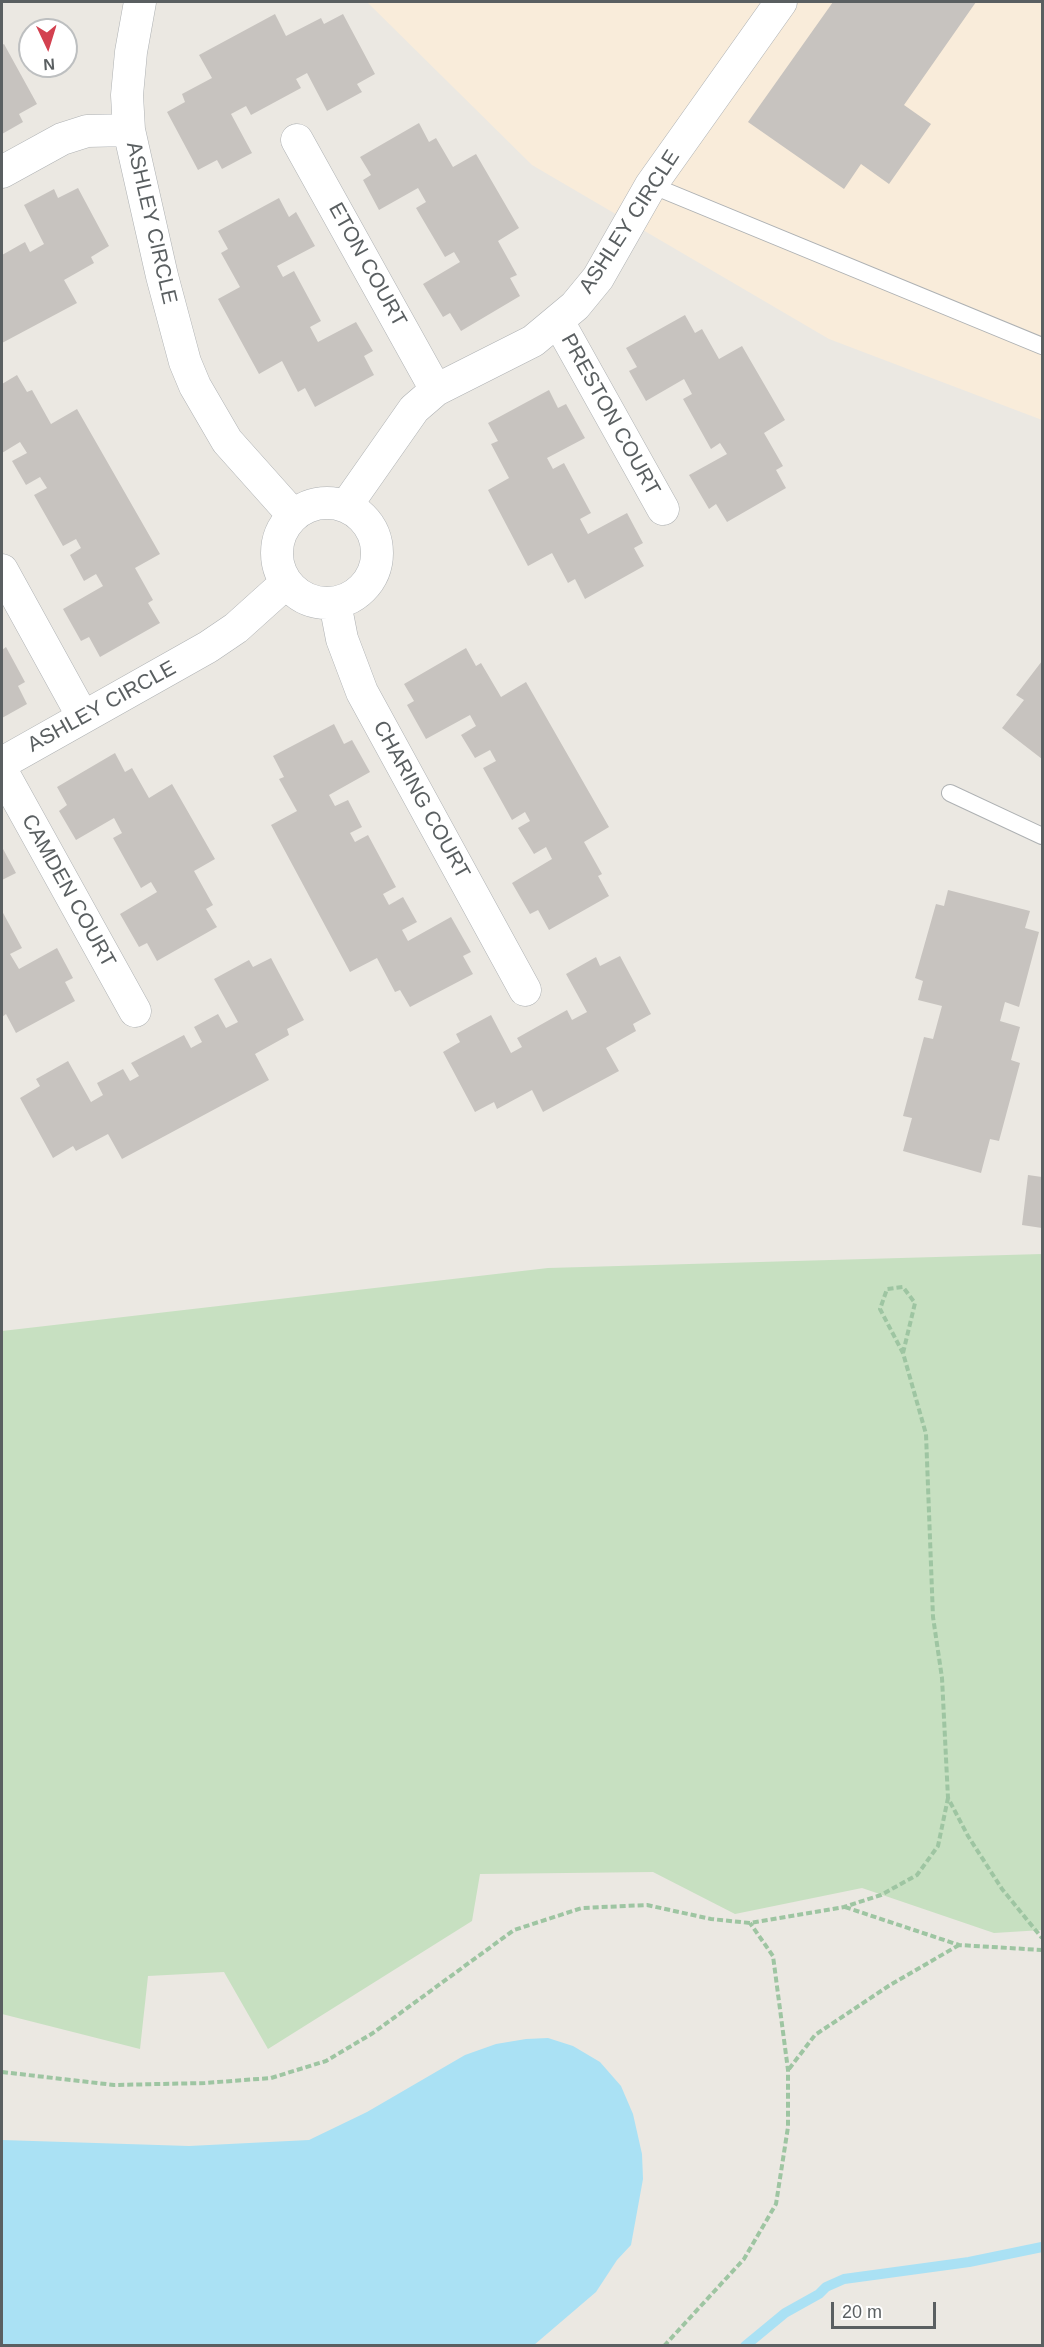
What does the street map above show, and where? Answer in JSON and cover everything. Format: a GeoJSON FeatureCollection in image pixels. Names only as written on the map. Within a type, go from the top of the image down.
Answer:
{"type":"FeatureCollection","features":[{"type":"Feature","properties":{"kind":"street","name":"ASHLEY CIRCLE"},"geometry":{"type":"LineString","coordinates":[[140,2],[131,52],[127,95],[129,130],[162,276],[185,362],[195,386],[227,441],[293,515]]}},
{"type":"Feature","properties":{"kind":"street","name":"ASHLEY CIRCLE"},"geometry":{"type":"LineString","coordinates":[[346,506],[414,409],[436,390],[533,341],[575,306],[598,278],[651,185],[781,2]]}},
{"type":"Feature","properties":{"kind":"street"},"geometry":{"type":"LineString","coordinates":[[2,172],[62,139],[87,131],[129,130]]}},
{"type":"Feature","properties":{"kind":"street","name":"ETON COURT"},"geometry":{"type":"LineString","coordinates":[[297,140],[436,390]]}},
{"type":"Feature","properties":{"kind":"street","name":"PRESTON COURT"},"geometry":{"type":"LineString","coordinates":[[558,321],[663,508]]}},
{"type":"Feature","properties":{"kind":"street"},"geometry":{"type":"LineString","coordinates":[[328,502],[346,506],[362,516],[373,531],[377,549],[375,568],[367,584],[353,597],[335,603],[316,603],[299,596],[286,583],[278,566],[276,548],[282,530],[293,515],[309,506],[328,502]]}},
{"type":"Feature","properties":{"kind":"street"},"geometry":{"type":"LineString","coordinates":[[2,570],[83,717]]}},
{"type":"Feature","properties":{"kind":"street","name":"ASHLEY CIRCLE"},"geometry":{"type":"LineString","coordinates":[[2,763],[217,641],[236,628],[286,583]]}},
{"type":"Feature","properties":{"kind":"street","name":"CHARING COURT"},"geometry":{"type":"LineString","coordinates":[[335,603],[342,639],[362,692],[525,990]]}},
{"type":"Feature","properties":{"kind":"street","name":"CAMDEN COURT"},"geometry":{"type":"LineString","coordinates":[[2,771],[135,1011]]}},
{"type":"Feature","properties":{"kind":"lane"},"geometry":{"type":"LineString","coordinates":[[651,185],[1042,344]]}},
{"type":"Feature","properties":{"kind":"lane"},"geometry":{"type":"LineString","coordinates":[[950,793],[1042,836]]}},
{"type":"Feature","properties":{"kind":"path"},"geometry":{"type":"LineString","coordinates":[[2,2072],[114,2085],[205,2083],[271,2078],[326,2061],[373,2033],[514,1930],[582,1908],[647,1905],[711,1919],[750,1923],[844,1907],[881,1895],[917,1875],[938,1846],[948,1798],[942,1678],[933,1617],[926,1434],[903,1353],[880,1309],[887,1289],[903,1287],[915,1303],[903,1353]]}},
{"type":"Feature","properties":{"kind":"path"},"geometry":{"type":"LineString","coordinates":[[948,1798],[968,1836],[1002,1889],[1042,1938]]}},
{"type":"Feature","properties":{"kind":"path"},"geometry":{"type":"LineString","coordinates":[[844,1907],[958,1945],[1042,1950]]}},
{"type":"Feature","properties":{"kind":"path"},"geometry":{"type":"LineString","coordinates":[[664,2346],[744,2259],[776,2204],[788,2127],[788,2070],[773,1956],[750,1923]]}},
{"type":"Feature","properties":{"kind":"path"},"geometry":{"type":"LineString","coordinates":[[788,2070],[815,2035],[890,1985],[958,1945]]}},
{"type":"Feature","properties":{"kind":"shaded area"},"geometry":{"type":"Polygon","coordinates":[[[367,2],[1042,2],[1042,420],[829,339],[532,165],[367,2]]]}},
{"type":"Feature","properties":{"kind":"green space"},"geometry":{"type":"Polygon","coordinates":[[[1042,1254],[1042,1930],[994,1933],[862,1888],[735,1914],[653,1872],[480,1874],[472,1921],[268,2049],[224,1972],[148,1976],[140,2049],[2,2014],[2,1331],[548,1268],[1042,1254]]]}},
{"type":"Feature","properties":{"kind":"water"},"geometry":{"type":"Polygon","coordinates":[[[548,2038],[573,2046],[600,2062],[621,2086],[633,2114],[642,2154],[643,2179],[631,2245],[617,2260],[596,2292],[534,2345],[2,2345],[2,2140],[189,2146],[309,2140],[367,2112],[465,2055],[496,2044],[548,2038]]]}},
{"type":"Feature","properties":{"kind":"building"},"geometry":{"type":"Polygon","coordinates":[[[833,2],[976,2],[904,105],[931,124],[889,184],[861,164],[844,189],[748,122],[833,2]]]}},
{"type":"Feature","properties":{"kind":"building"},"geometry":{"type":"Polygon","coordinates":[[[275,14],[286,36],[321,18],[324,24],[343,14],[375,74],[357,84],[362,92],[327,111],[307,73],[296,79],[301,88],[251,115],[246,106],[231,114],[252,153],[222,169],[217,160],[198,170],[167,112],[185,102],[182,94],[212,78],[199,55],[275,14]]]}},
{"type":"Feature","properties":{"kind":"building"},"geometry":{"type":"Polygon","coordinates":[[[4,44],[18,69],[18,78],[23,78],[37,104],[19,114],[23,122],[2,134],[2,45],[4,44]]]}},
{"type":"Feature","properties":{"kind":"building"},"geometry":{"type":"Polygon","coordinates":[[[419,123],[429,142],[436,138],[453,167],[476,154],[519,228],[498,241],[517,275],[510,278],[520,296],[461,331],[450,313],[443,317],[423,284],[460,262],[454,252],[445,257],[416,208],[426,202],[418,188],[379,210],[363,180],[371,175],[360,157],[419,123]]]}},
{"type":"Feature","properties":{"kind":"building"},"geometry":{"type":"Polygon","coordinates":[[[78,188],[109,246],[91,257],[94,263],[64,280],[77,303],[2,343],[2,255],[25,242],[30,252],[44,244],[24,205],[54,189],[58,198],[78,188]]]}},
{"type":"Feature","properties":{"kind":"building"},"geometry":{"type":"Polygon","coordinates":[[[279,198],[289,217],[296,212],[315,246],[277,266],[283,277],[294,271],[321,321],[310,327],[318,342],[356,322],[373,351],[364,356],[374,375],[315,407],[305,388],[298,392],[282,361],[259,374],[218,299],[240,287],[221,253],[228,249],[218,231],[279,198]]]}},
{"type":"Feature","properties":{"kind":"building"},"geometry":{"type":"Polygon","coordinates":[[[685,315],[695,333],[702,329],[719,359],[742,346],[785,420],[764,433],[783,466],[776,470],[786,488],[727,522],[716,504],[709,509],[689,475],[727,454],[720,443],[711,449],[683,399],[692,394],[684,379],[646,401],[629,371],[637,367],[626,348],[685,315]]]}},
{"type":"Feature","properties":{"kind":"building"},"geometry":{"type":"Polygon","coordinates":[[[17,375],[27,392],[32,390],[51,424],[77,409],[160,554],[135,568],[153,600],[148,603],[160,623],[100,657],[89,637],[81,641],[63,609],[103,586],[96,574],[84,581],[70,555],[81,548],[76,539],[63,546],[34,495],[47,488],[40,477],[26,485],[12,461],[27,453],[20,442],[2,453],[2,384],[17,375]]]}},
{"type":"Feature","properties":{"kind":"building"},"geometry":{"type":"Polygon","coordinates":[[[549,390],[558,408],[566,404],[585,438],[547,458],[553,469],[564,463],[591,513],[580,519],[588,534],[627,513],[643,543],[634,548],[644,566],[585,599],[575,579],[568,583],[552,553],[528,566],[488,490],[509,478],[491,444],[498,441],[488,423],[549,390]]]}},
{"type":"Feature","properties":{"kind":"building"},"geometry":{"type":"Polygon","coordinates":[[[6,647],[25,682],[18,686],[27,704],[2,718],[2,650],[6,647]]]}},
{"type":"Feature","properties":{"kind":"building"},"geometry":{"type":"Polygon","coordinates":[[[466,648],[476,666],[481,663],[501,697],[526,682],[609,827],[584,842],[602,874],[598,876],[609,896],[549,930],[538,910],[530,914],[512,883],[552,859],[546,847],[534,854],[518,828],[530,821],[525,812],[512,820],[483,768],[496,761],[490,750],[475,758],[461,735],[476,726],[470,715],[426,739],[407,705],[414,701],[404,684],[466,648]]]}},
{"type":"Feature","properties":{"kind":"building"},"geometry":{"type":"Polygon","coordinates":[[[1042,661],[1042,759],[1002,728],[1024,700],[1016,695],[1042,661]]]}},
{"type":"Feature","properties":{"kind":"building"},"geometry":{"type":"Polygon","coordinates":[[[334,724],[344,744],[352,740],[370,772],[329,795],[335,806],[348,800],[362,827],[350,833],[355,842],[368,835],[396,887],[383,894],[389,905],[403,897],[417,922],[402,930],[408,941],[451,917],[471,952],[463,956],[473,974],[410,1007],[400,990],[395,992],[377,958],[350,972],[271,825],[297,811],[279,779],[284,777],[273,756],[334,724]]]}},
{"type":"Feature","properties":{"kind":"building"},"geometry":{"type":"Polygon","coordinates":[[[115,753],[125,772],[132,768],[149,798],[172,784],[215,859],[194,871],[213,905],[206,909],[217,927],[157,961],[147,943],[139,947],[120,914],[157,892],[151,882],[141,888],[113,838],[122,833],[114,818],[76,840],[59,811],[67,805],[57,787],[115,753]]]}},
{"type":"Feature","properties":{"kind":"building"},"geometry":{"type":"Polygon","coordinates":[[[2,847],[16,873],[2,880],[2,847]]]}},
{"type":"Feature","properties":{"kind":"building"},"geometry":{"type":"Polygon","coordinates":[[[948,890],[1030,911],[1025,928],[1039,932],[1019,1007],[1005,1002],[1000,1021],[1020,1027],[1011,1060],[1020,1063],[999,1141],[990,1139],[981,1173],[903,1151],[912,1118],[903,1116],[924,1037],[933,1039],[942,1006],[918,1000],[923,981],[915,978],[936,904],[944,906],[948,890]]]}},
{"type":"Feature","properties":{"kind":"building"},"geometry":{"type":"Polygon","coordinates":[[[2,911],[22,948],[10,954],[19,969],[57,948],[73,978],[65,982],[75,1001],[16,1033],[6,1014],[2,1017],[2,911]]]}},
{"type":"Feature","properties":{"kind":"building"},"geometry":{"type":"Polygon","coordinates":[[[620,956],[651,1014],[633,1024],[636,1031],[606,1048],[619,1071],[543,1112],[532,1090],[497,1109],[494,1102],[475,1112],[443,1052],[460,1042],[456,1034],[491,1015],[511,1053],[522,1047],[517,1038],[567,1010],[572,1020],[587,1012],[566,974],[596,957],[600,966],[620,956]]]}},
{"type":"Feature","properties":{"kind":"building"},"geometry":{"type":"Polygon","coordinates":[[[271,958],[304,1020],[287,1029],[289,1035],[255,1054],[269,1080],[122,1159],[108,1134],[76,1151],[73,1146],[53,1158],[20,1098],[40,1086],[36,1079],[68,1061],[91,1102],[103,1095],[97,1083],[123,1069],[130,1081],[139,1076],[131,1063],[184,1035],[191,1048],[202,1042],[194,1027],[218,1014],[226,1028],[238,1022],[214,979],[249,960],[253,967],[271,958]]]}},
{"type":"Feature","properties":{"kind":"building"},"geometry":{"type":"Polygon","coordinates":[[[1028,1175],[1042,1177],[1042,1228],[1022,1225],[1028,1175]]]}},
{"type":"Feature","properties":{"kind":"waterway"},"geometry":{"type":"LineString","coordinates":[[745,2346],[785,2313],[819,2294],[826,2287],[844,2279],[969,2262],[1042,2247]]}}]}
